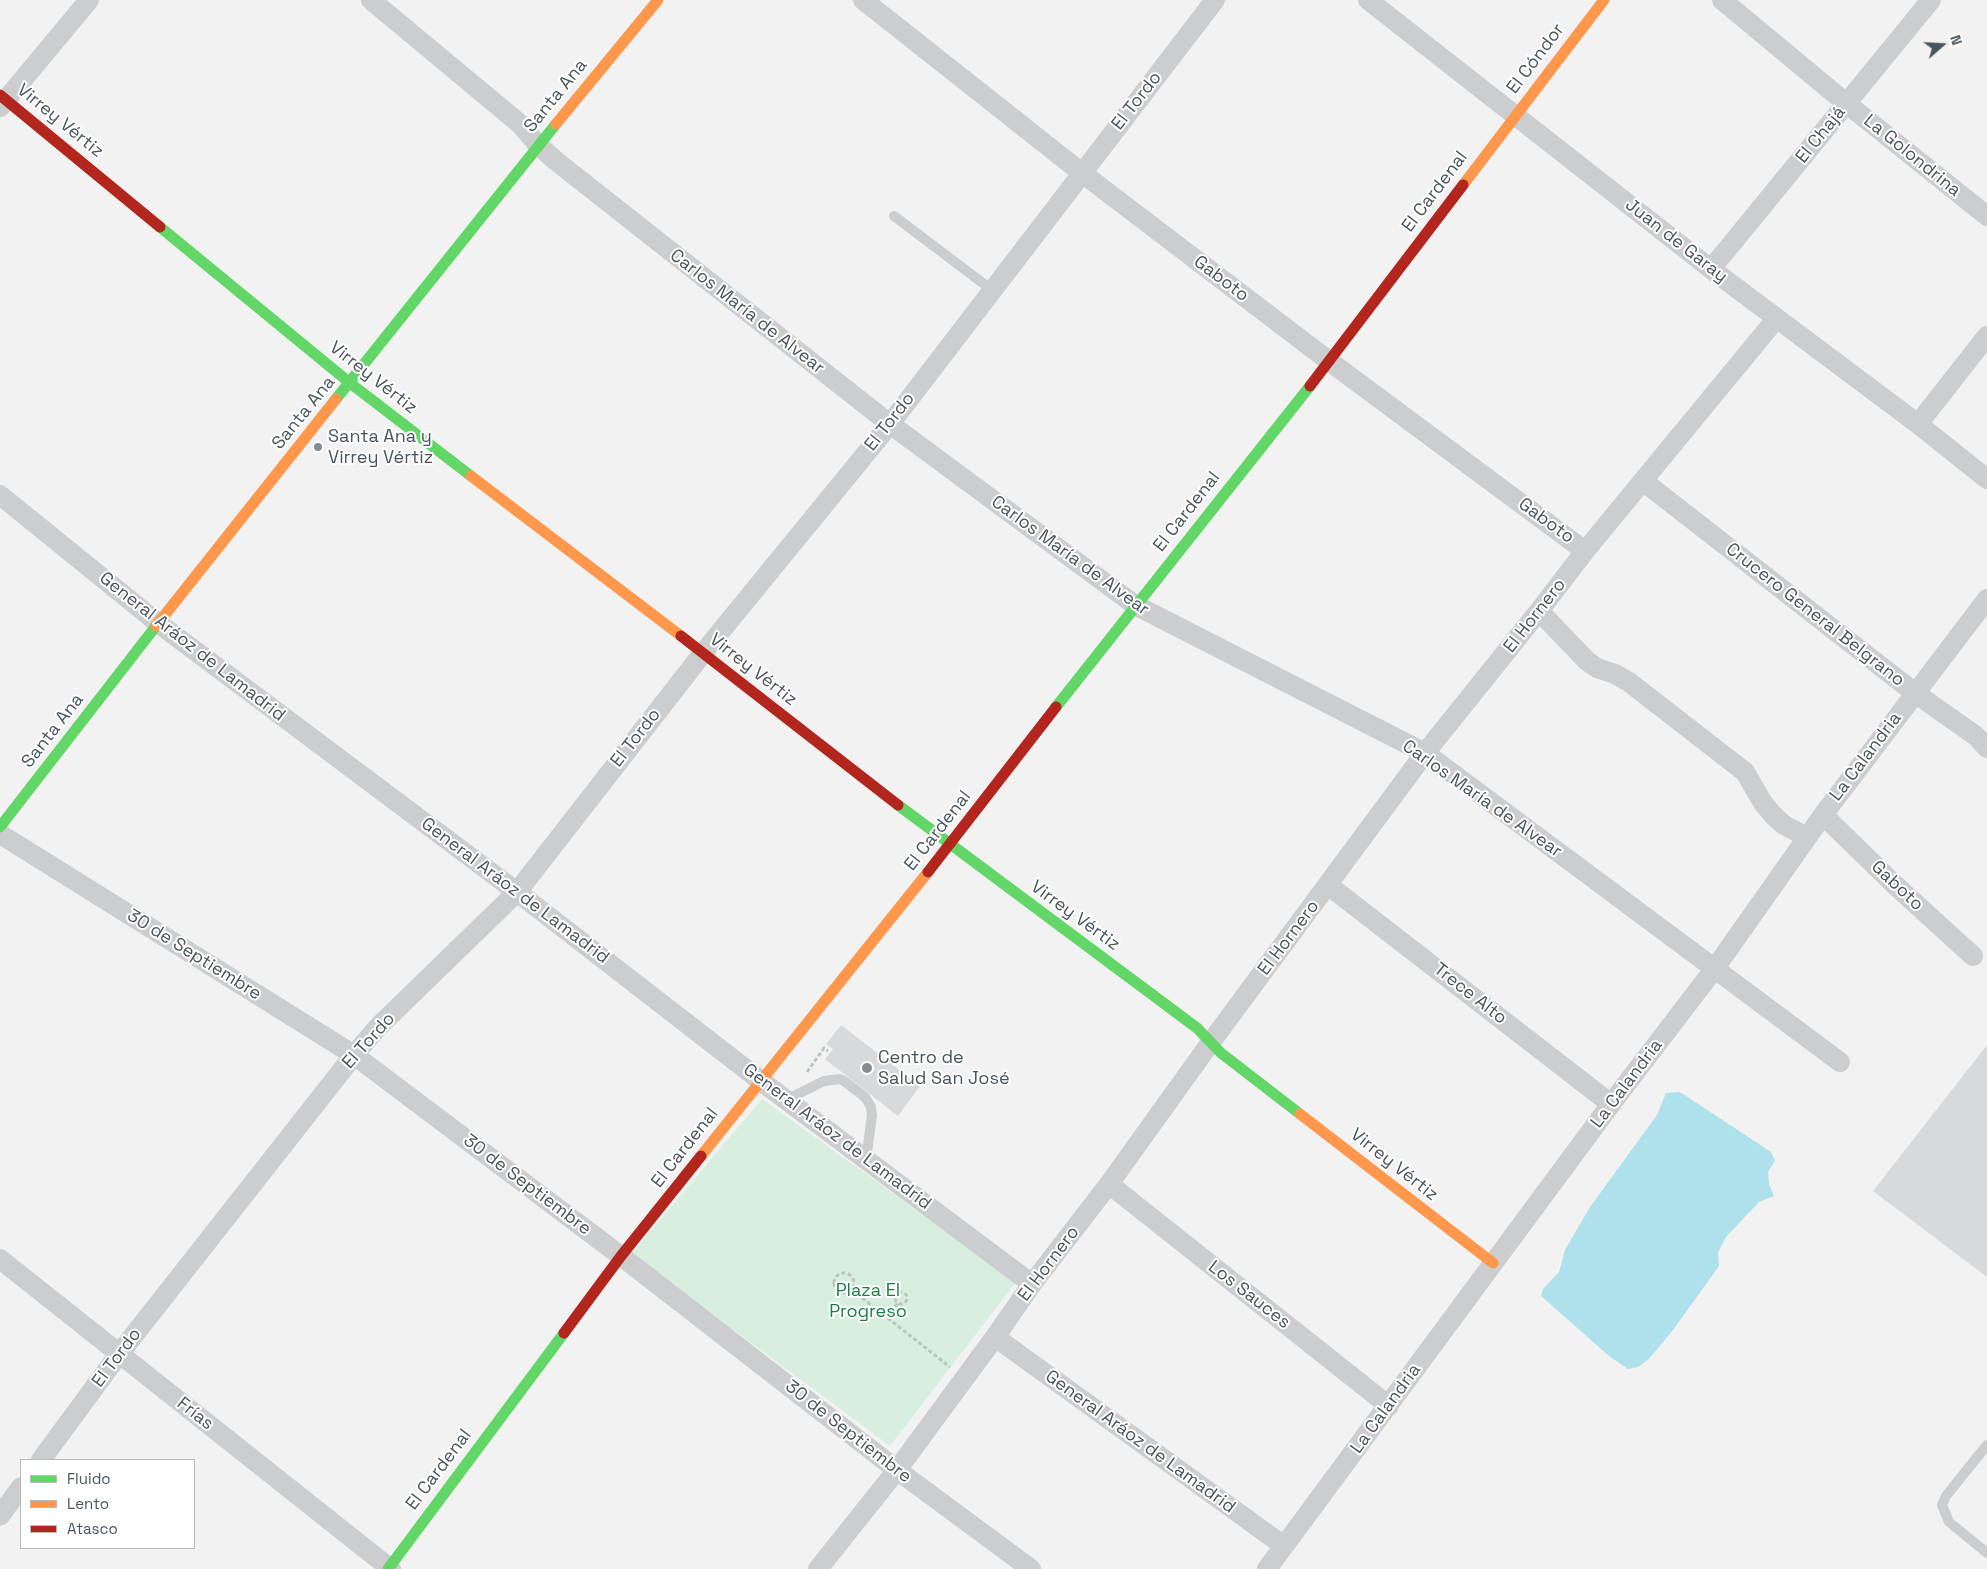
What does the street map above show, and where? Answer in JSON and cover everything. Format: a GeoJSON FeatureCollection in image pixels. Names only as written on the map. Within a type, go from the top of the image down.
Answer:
{"type":"FeatureCollection","features":[{"type":"Feature","properties":{"kind":"street"},"geometry":{"type":"LineString","coordinates":[[2,100],[89,0]]}},
{"type":"Feature","properties":{"kind":"street","name":"Carlos María de Alvear"},"geometry":{"type":"LineString","coordinates":[[371,0],[520,124],[538,145],[556,161],[890,424],[1135,605],[1425,754],[1840,1062]]}},
{"type":"Feature","properties":{"kind":"street","name":"Santa Ana"},"geometry":{"type":"LineString","coordinates":[[0,827],[158,623],[538,145],[658,0]]}},
{"type":"Feature","properties":{"kind":"street","name":"Gaboto"},"geometry":{"type":"LineString","coordinates":[[863,0],[1082,173],[1329,361],[1585,551]]}},
{"type":"Feature","properties":{"kind":"street","name":"El Tordo"},"geometry":{"type":"LineString","coordinates":[[42,1459],[119,1354],[354,1055],[377,1028],[517,892],[703,653],[890,424],[1215,0]]}},
{"type":"Feature","properties":{"kind":"street","name":"Juan de Garay"},"geometry":{"type":"LineString","coordinates":[[1368,0],[1711,269],[1918,424],[1987,479]]}},
{"type":"Feature","properties":{"kind":"street","name":"El Cóndor"},"geometry":{"type":"LineString","coordinates":[[1515,116],[1604,0]]}},
{"type":"Feature","properties":{"kind":"street","name":"La Golondrina"},"geometry":{"type":"LineString","coordinates":[[1722,0],[1987,216]]}},
{"type":"Feature","properties":{"kind":"street","name":"El Chajá"},"geometry":{"type":"LineString","coordinates":[[1711,269],[1930,0]]}},
{"type":"Feature","properties":{"kind":"street","name":"Virrey Vértiz"},"geometry":{"type":"LineString","coordinates":[[2,100],[350,383],[950,845],[1197,1028],[1221,1054],[1493,1263]]}},
{"type":"Feature","properties":{"kind":"street","name":"El Cardenal"},"geometry":{"type":"LineString","coordinates":[[389,1568],[621,1256],[950,845],[1135,605],[1329,361],[1515,116]]}},
{"type":"Feature","properties":{"kind":"street","name":"El Hornero"},"geometry":{"type":"LineString","coordinates":[[818,1569],[896,1470],[1425,754],[1585,551],[1776,319]]}},
{"type":"Feature","properties":{"kind":"street"},"geometry":{"type":"LineString","coordinates":[[1918,424],[1987,336]]}},
{"type":"Feature","properties":{"kind":"street","name":"Crucero General Belgrano"},"geometry":{"type":"LineString","coordinates":[[1643,481],[1915,693],[1976,736],[1987,748]]}},
{"type":"Feature","properties":{"kind":"street","name":"General Aráoz de Lamadrid"},"geometry":{"type":"LineString","coordinates":[[0,495],[158,623],[517,892],[786,1100],[1032,1284]]}},
{"type":"Feature","properties":{"kind":"street","name":"La Calandria"},"geometry":{"type":"LineString","coordinates":[[1267,1569],[1611,1104],[1715,968],[1823,815],[1987,599]]}},
{"type":"Feature","properties":{"kind":"street"},"geometry":{"type":"LineString","coordinates":[[1539,611],[1587,661],[1597,668],[1629,682],[1746,772],[1763,803],[1774,816],[1784,825],[1807,837]]}},
{"type":"Feature","properties":{"kind":"street","name":"Gaboto"},"geometry":{"type":"LineString","coordinates":[[1823,815],[1895,885],[1973,956]]}},
{"type":"Feature","properties":{"kind":"street","name":"30 de Septiembre"},"geometry":{"type":"LineString","coordinates":[[0,834],[354,1055],[621,1256],[896,1470],[1030,1569]]}},
{"type":"Feature","properties":{"kind":"street","name":"Trece Alto"},"geometry":{"type":"LineString","coordinates":[[1328,885],[1611,1104]]}},
{"type":"Feature","properties":{"kind":"street","name":"Los Sauces"},"geometry":{"type":"LineString","coordinates":[[1109,1184],[1389,1406]]}},
{"type":"Feature","properties":{"kind":"street","name":"Frías"},"geometry":{"type":"LineString","coordinates":[[0,1259],[389,1568]]}},
{"type":"Feature","properties":{"kind":"street","name":"General Aráoz de Lamadrid"},"geometry":{"type":"LineString","coordinates":[[995,1337],[1284,1546]]}},
{"type":"Feature","properties":{"kind":"street"},"geometry":{"type":"LineString","coordinates":[[0,1516],[20,1488]]}},
{"type":"Feature","properties":{"kind":"lane"},"geometry":{"type":"LineString","coordinates":[[894,216],[992,290]]}},
{"type":"Feature","properties":{"kind":"lane"},"geometry":{"type":"LineString","coordinates":[[786,1100],[824,1081],[840,1079],[844,1081],[865,1097],[870,1107],[872,1115],[866,1160]]}},
{"type":"Feature","properties":{"kind":"lane"},"geometry":{"type":"LineString","coordinates":[[1987,1444],[1946,1496],[1942,1505],[1949,1522],[1987,1553]]}},
{"type":"Feature","properties":{"kind":"path"},"geometry":{"type":"LineString","coordinates":[[844,1273],[850,1275],[854,1284],[852,1290],[846,1293],[840,1292],[835,1288],[836,1278],[844,1273]]}},
{"type":"Feature","properties":{"kind":"path"},"geometry":{"type":"LineString","coordinates":[[852,1290],[964,1378]]}},
{"type":"Feature","properties":{"kind":"path"},"geometry":{"type":"LineString","coordinates":[[887,1317],[898,1303]]}},
{"type":"Feature","properties":{"kind":"green space","name":"Plaza El Progreso"},"geometry":{"type":"Polygon","coordinates":[[[762,1099],[1016,1282],[890,1446],[631,1254],[762,1099]]]}},
{"type":"Feature","properties":{"kind":"water"},"geometry":{"type":"Polygon","coordinates":[[[1680,1092],[1771,1152],[1775,1161],[1768,1172],[1769,1184],[1774,1196],[1759,1202],[1726,1237],[1718,1253],[1719,1266],[1673,1330],[1648,1360],[1638,1367],[1628,1369],[1609,1356],[1541,1296],[1543,1289],[1559,1272],[1565,1250],[1590,1207],[1657,1115],[1666,1093],[1680,1092]]]}},
{"type":"Feature","properties":{"kind":"building","name":"Centro de Salud San José"},"geometry":{"type":"Polygon","coordinates":[[[841,1025],[920,1086],[898,1116],[825,1059],[833,1049],[826,1044],[841,1025]]]}},
{"type":"Feature","properties":{"kind":"building"},"geometry":{"type":"Polygon","coordinates":[[[1987,1045],[1987,1277],[1873,1191],[1987,1045]]]}},
{"type":"Feature","properties":{"kind":"traffic: fast"},"geometry":{"type":"LineString","coordinates":[[336,399],[556,124]]}},
{"type":"Feature","properties":{"kind":"traffic: fast"},"geometry":{"type":"LineString","coordinates":[[160,227],[350,383],[471,476]]}},
{"type":"Feature","properties":{"kind":"traffic: fast"},"geometry":{"type":"LineString","coordinates":[[1056,707],[1310,386]]}},
{"type":"Feature","properties":{"kind":"traffic: fast"},"geometry":{"type":"LineString","coordinates":[[0,827],[156,626]]}},
{"type":"Feature","properties":{"kind":"traffic: fast"},"geometry":{"type":"LineString","coordinates":[[898,805],[1197,1028],[1221,1053],[1300,1114]]}},
{"type":"Feature","properties":{"kind":"traffic: fast"},"geometry":{"type":"LineString","coordinates":[[388,1569],[564,1333]]}},
{"type":"Feature","properties":{"kind":"traffic: slow"},"geometry":{"type":"LineString","coordinates":[[556,124],[658,0]]}},
{"type":"Feature","properties":{"kind":"traffic: slow"},"geometry":{"type":"LineString","coordinates":[[1463,185],[1604,0]]}},
{"type":"Feature","properties":{"kind":"traffic: slow"},"geometry":{"type":"LineString","coordinates":[[156,626],[336,399]]}},
{"type":"Feature","properties":{"kind":"traffic: slow"},"geometry":{"type":"LineString","coordinates":[[471,476],[681,636]]}},
{"type":"Feature","properties":{"kind":"traffic: slow"},"geometry":{"type":"LineString","coordinates":[[701,1156],[928,872]]}},
{"type":"Feature","properties":{"kind":"traffic: slow"},"geometry":{"type":"LineString","coordinates":[[1300,1114],[1493,1263]]}},
{"type":"Feature","properties":{"kind":"traffic: jam"},"geometry":{"type":"LineString","coordinates":[[0,95],[160,227]]}},
{"type":"Feature","properties":{"kind":"traffic: jam"},"geometry":{"type":"LineString","coordinates":[[1310,386],[1463,185]]}},
{"type":"Feature","properties":{"kind":"traffic: jam"},"geometry":{"type":"LineString","coordinates":[[681,636],[898,805]]}},
{"type":"Feature","properties":{"kind":"traffic: jam"},"geometry":{"type":"LineString","coordinates":[[928,872],[1056,707]]}},
{"type":"Feature","properties":{"kind":"traffic: jam"},"geometry":{"type":"LineString","coordinates":[[564,1333],[621,1256],[701,1156]]}},
{"type":"Feature","properties":{"kind":"place","name":"Santa Ana y Virrey Vértiz"},"geometry":{"type":"Point","coordinates":[318,447]}},
{"type":"Feature","properties":{"kind":"place","name":"Centro de Salud San José"},"geometry":{"type":"Point","coordinates":[867,1068]}}]}
